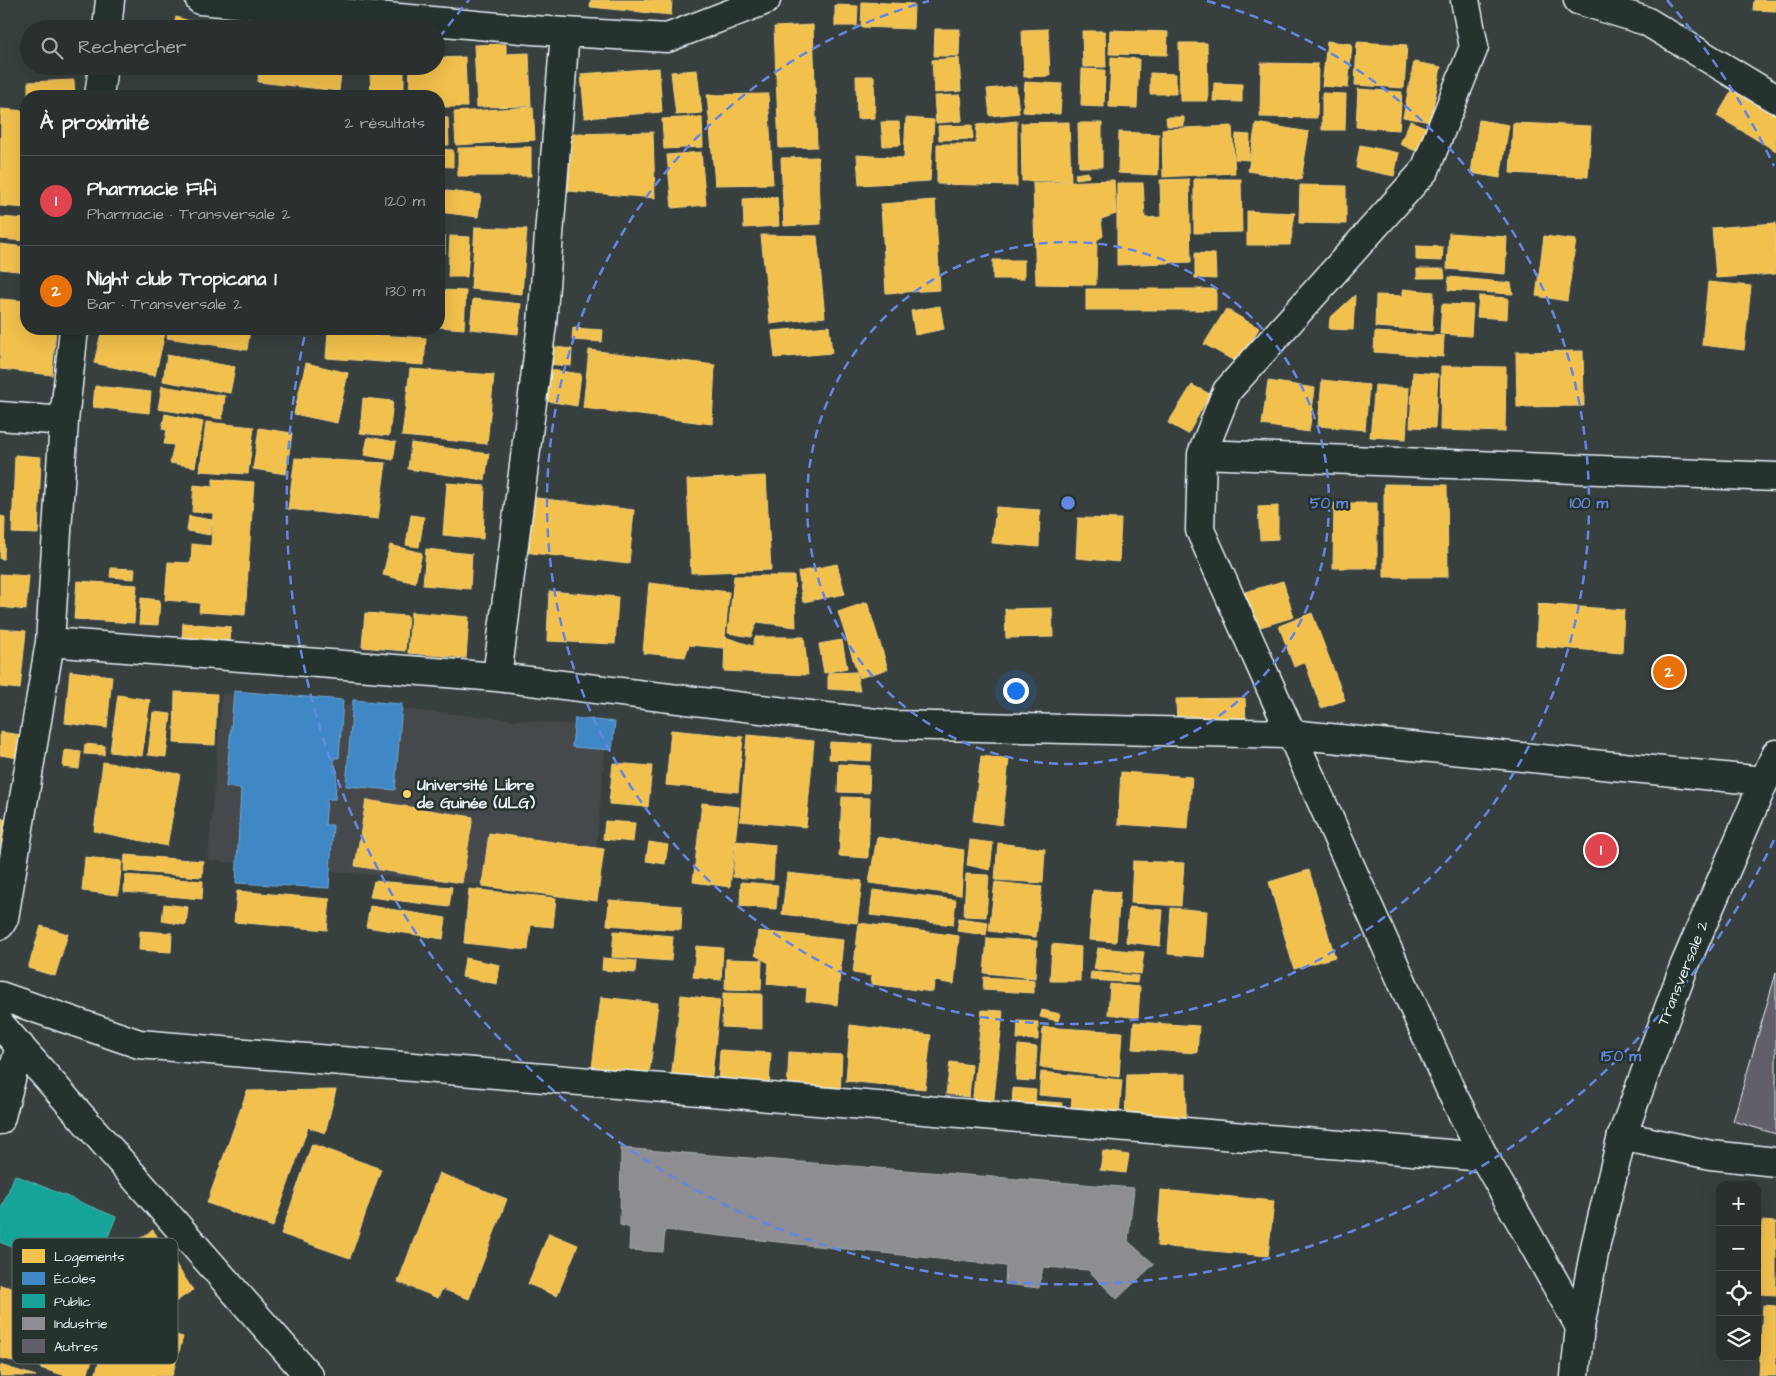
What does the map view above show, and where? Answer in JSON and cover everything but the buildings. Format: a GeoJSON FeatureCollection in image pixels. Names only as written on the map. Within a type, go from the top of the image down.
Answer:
{"type":"FeatureCollection","features":[{"type":"Feature","properties":{"kind":"street"},"geometry":{"type":"LineString","coordinates":[[108,20],[110,0]]}},
{"type":"Feature","properties":{"kind":"street"},"geometry":{"type":"LineString","coordinates":[[200,0],[428,20]]}},
{"type":"Feature","properties":{"kind":"street"},"geometry":{"type":"LineString","coordinates":[[445,21],[565,32],[667,38],[766,0]]}},
{"type":"Feature","properties":{"kind":"street"},"geometry":{"type":"LineString","coordinates":[[1466,0],[1474,47],[1425,170],[1227,391],[1202,454],[1200,530],[1450,1091],[1484,1157],[1580,1326]]}},
{"type":"Feature","properties":{"kind":"street"},"geometry":{"type":"LineString","coordinates":[[1578,0],[1646,21],[1776,98]]}},
{"type":"Feature","properties":{"kind":"street"},"geometry":{"type":"LineString","coordinates":[[497,677],[542,324],[565,32]]}},
{"type":"Feature","properties":{"kind":"street"},"geometry":{"type":"LineString","coordinates":[[101,90],[102,75]]}},
{"type":"Feature","properties":{"kind":"street"},"geometry":{"type":"LineString","coordinates":[[0,925],[6,908],[50,642],[64,421],[73,335]]}},
{"type":"Feature","properties":{"kind":"street"},"geometry":{"type":"LineString","coordinates":[[0,416],[64,421]]}},
{"type":"Feature","properties":{"kind":"street"},"geometry":{"type":"LineString","coordinates":[[1202,454],[1776,477]]}},
{"type":"Feature","properties":{"kind":"street"},"geometry":{"type":"LineString","coordinates":[[50,642],[497,677],[892,726],[1290,734],[1772,766]]}},
{"type":"Feature","properties":{"kind":"street","name":"Transversale 2"},"geometry":{"type":"LineString","coordinates":[[1575,1376],[1580,1326],[1596,1243],[1622,1136],[1684,967],[1772,766]]}},
{"type":"Feature","properties":{"kind":"street"},"geometry":{"type":"LineString","coordinates":[[0,996],[139,1044],[1484,1157]]}},
{"type":"Feature","properties":{"kind":"street"},"geometry":{"type":"LineString","coordinates":[[0,1024],[309,1376]]}},
{"type":"Feature","properties":{"kind":"street"},"geometry":{"type":"LineString","coordinates":[[2,1106],[20,1046]]}},
{"type":"Feature","properties":{"kind":"street"},"geometry":{"type":"LineString","coordinates":[[1622,1136],[1711,1155],[1776,1162]]}},
{"type":"Feature","properties":{"kind":"shaded area","name":"Université Libre de Guinée (ULG)"},"geometry":{"type":"Polygon","coordinates":[[[222,693],[607,728],[592,895],[208,860],[222,693]]]}},
{"type":"Feature","properties":{"kind":"place","name":"Night club Tropicana 1"},"geometry":{"type":"Point","coordinates":[1669,672]}},
{"type":"Feature","properties":{"kind":"place","name":"Université Libre de Guinée (ULG)"},"geometry":{"type":"Point","coordinates":[407,794]}},
{"type":"Feature","properties":{"kind":"place","name":"Pharmacie Fifi"},"geometry":{"type":"Point","coordinates":[1601,850]}}]}
